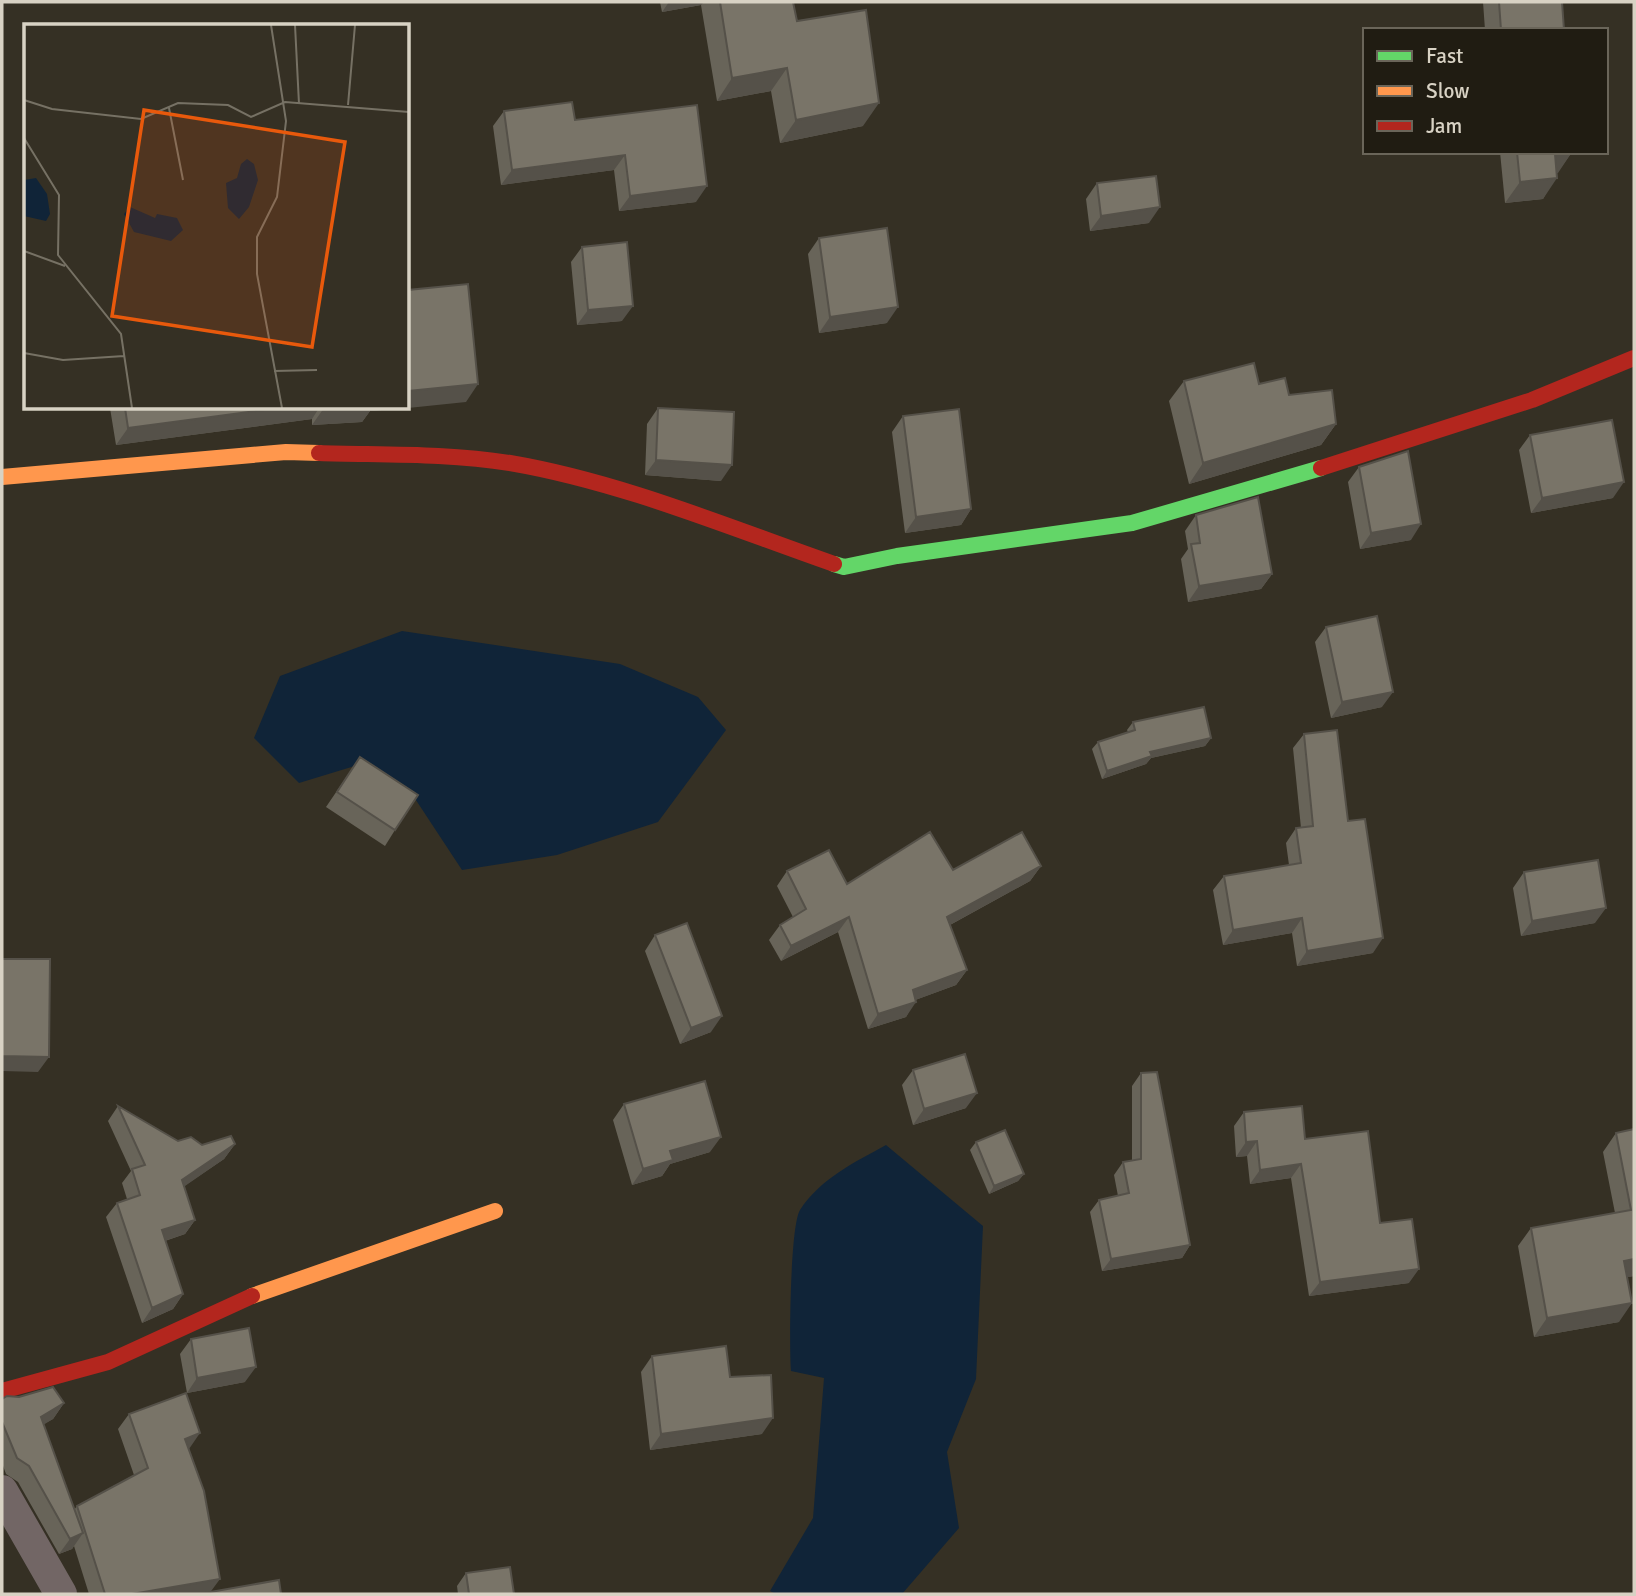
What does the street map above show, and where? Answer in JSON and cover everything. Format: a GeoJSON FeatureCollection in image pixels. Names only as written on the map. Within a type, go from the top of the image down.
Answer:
{"type":"FeatureCollection","features":[{"type":"Feature","properties":{"kind":"street"},"geometry":{"type":"LineString","coordinates":[[2,477],[286,452],[426,456],[509,463],[615,488],[844,567],[897,556],[1132,523],[1309,472],[1532,400],[1634,358]]}},
{"type":"Feature","properties":{"kind":"street"},"geometry":{"type":"LineString","coordinates":[[2,1391],[108,1362],[264,1291],[495,1211]]}},
{"type":"Feature","properties":{"kind":"street"},"geometry":{"type":"LineString","coordinates":[[2,1491],[61,1594]]}},
{"type":"Feature","properties":{"kind":"water"},"geometry":{"type":"Polygon","coordinates":[[[402,631],[620,664],[698,697],[726,730],[658,822],[557,855],[462,870],[410,791],[358,765],[299,783],[254,738],[280,676],[402,631]]]}},
{"type":"Feature","properties":{"kind":"water"},"geometry":{"type":"Polygon","coordinates":[[[886,1145],[983,1226],[976,1379],[947,1452],[959,1528],[902,1594],[776,1594],[770,1591],[813,1518],[824,1378],[791,1371],[791,1288],[797,1221],[800,1210],[808,1199],[828,1180],[886,1145]]]}},
{"type":"Feature","properties":{"kind":"building"},"geometry":{"type":"Polygon","coordinates":[[[720,2],[793,2],[797,21],[866,10],[879,103],[796,120],[787,68],[732,78],[720,2]]]}},
{"type":"Feature","properties":{"kind":"building"},"geometry":{"type":"Polygon","coordinates":[[[1499,2],[1562,2],[1564,28],[1501,28],[1499,2]]]}},
{"type":"Feature","properties":{"kind":"building"},"geometry":{"type":"Polygon","coordinates":[[[572,102],[575,120],[697,105],[707,186],[630,196],[625,155],[512,170],[504,111],[572,102]]]}},
{"type":"Feature","properties":{"kind":"building"},"geometry":{"type":"Polygon","coordinates":[[[1517,154],[1555,154],[1557,178],[1520,182],[1517,154]]]}},
{"type":"Feature","properties":{"kind":"building"},"geometry":{"type":"Polygon","coordinates":[[[1156,176],[1160,207],[1101,216],[1097,183],[1156,176]]]}},
{"type":"Feature","properties":{"kind":"building"},"geometry":{"type":"Polygon","coordinates":[[[887,228],[898,307],[830,317],[819,238],[887,228]]]}},
{"type":"Feature","properties":{"kind":"building"},"geometry":{"type":"Polygon","coordinates":[[[627,242],[633,306],[588,310],[582,247],[627,242]]]}},
{"type":"Feature","properties":{"kind":"building"},"geometry":{"type":"Polygon","coordinates":[[[468,284],[478,384],[410,391],[410,290],[468,284]]]}},
{"type":"Feature","properties":{"kind":"building"},"geometry":{"type":"Polygon","coordinates":[[[1254,363],[1259,384],[1285,378],[1289,395],[1332,390],[1336,424],[1203,463],[1184,381],[1254,363]]]}},
{"type":"Feature","properties":{"kind":"building"},"geometry":{"type":"Polygon","coordinates":[[[658,408],[734,412],[732,465],[656,460],[658,408]]]}},
{"type":"Feature","properties":{"kind":"building"},"geometry":{"type":"Polygon","coordinates":[[[959,409],[971,509],[916,517],[903,416],[959,409]]]}},
{"type":"Feature","properties":{"kind":"building"},"geometry":{"type":"Polygon","coordinates":[[[125,410],[263,410],[128,428],[125,410]]]}},
{"type":"Feature","properties":{"kind":"building"},"geometry":{"type":"Polygon","coordinates":[[[1612,420],[1624,482],[1542,498],[1530,435],[1612,420]]]}},
{"type":"Feature","properties":{"kind":"building"},"geometry":{"type":"Polygon","coordinates":[[[1408,451],[1421,524],[1371,533],[1359,467],[1408,451]]]}},
{"type":"Feature","properties":{"kind":"building"},"geometry":{"type":"Polygon","coordinates":[[[1258,497],[1272,574],[1199,586],[1191,544],[1200,543],[1196,515],[1258,497]]]}},
{"type":"Feature","properties":{"kind":"building"},"geometry":{"type":"Polygon","coordinates":[[[1377,616],[1393,692],[1342,702],[1326,627],[1377,616]]]}},
{"type":"Feature","properties":{"kind":"building"},"geometry":{"type":"Polygon","coordinates":[[[1204,707],[1211,738],[1150,752],[1152,756],[1107,771],[1098,742],[1135,730],[1133,722],[1204,707]]]}},
{"type":"Feature","properties":{"kind":"building"},"geometry":{"type":"Polygon","coordinates":[[[1337,730],[1348,821],[1365,819],[1383,938],[1307,951],[1302,918],[1233,930],[1224,876],[1301,863],[1296,828],[1313,826],[1304,734],[1337,730]]]}},
{"type":"Feature","properties":{"kind":"building"},"geometry":{"type":"Polygon","coordinates":[[[360,757],[418,795],[395,830],[337,792],[360,757]]]}},
{"type":"Feature","properties":{"kind":"building"},"geometry":{"type":"Polygon","coordinates":[[[930,832],[953,870],[1022,832],[1041,866],[947,917],[967,970],[913,990],[916,1002],[878,1014],[849,917],[791,946],[780,925],[806,909],[787,871],[829,850],[847,884],[930,832]]]}},
{"type":"Feature","properties":{"kind":"building"},"geometry":{"type":"Polygon","coordinates":[[[1598,860],[1606,908],[1532,921],[1524,872],[1598,860]]]}},
{"type":"Feature","properties":{"kind":"building"},"geometry":{"type":"Polygon","coordinates":[[[687,923],[722,1016],[691,1028],[655,935],[687,923]]]}},
{"type":"Feature","properties":{"kind":"building"},"geometry":{"type":"Polygon","coordinates":[[[2,959],[50,959],[49,1057],[2,1056],[2,959]]]}},
{"type":"Feature","properties":{"kind":"building"},"geometry":{"type":"Polygon","coordinates":[[[965,1054],[977,1093],[924,1109],[913,1070],[965,1054]]]}},
{"type":"Feature","properties":{"kind":"building"},"geometry":{"type":"Polygon","coordinates":[[[1157,1072],[1190,1245],[1111,1259],[1099,1200],[1129,1193],[1123,1162],[1141,1159],[1141,1073],[1157,1072]]]}},
{"type":"Feature","properties":{"kind":"building"},"geometry":{"type":"Polygon","coordinates":[[[705,1081],[721,1137],[670,1151],[673,1160],[643,1169],[624,1104],[705,1081]]]}},
{"type":"Feature","properties":{"kind":"building"},"geometry":{"type":"Polygon","coordinates":[[[118,1106],[178,1141],[191,1137],[202,1145],[231,1136],[235,1144],[182,1180],[195,1220],[162,1230],[183,1294],[152,1308],[117,1203],[140,1195],[132,1169],[145,1165],[118,1106]]]}},
{"type":"Feature","properties":{"kind":"building"},"geometry":{"type":"Polygon","coordinates":[[[1302,1106],[1305,1139],[1368,1131],[1380,1223],[1412,1219],[1419,1269],[1320,1282],[1301,1164],[1260,1170],[1257,1141],[1246,1142],[1244,1112],[1302,1106]]]}},
{"type":"Feature","properties":{"kind":"building"},"geometry":{"type":"Polygon","coordinates":[[[1634,1129],[1634,1259],[1624,1261],[1632,1303],[1547,1318],[1531,1228],[1631,1210],[1616,1133],[1634,1129]]]}},
{"type":"Feature","properties":{"kind":"building"},"geometry":{"type":"Polygon","coordinates":[[[1005,1130],[1024,1174],[994,1186],[976,1142],[1005,1130]]]}},
{"type":"Feature","properties":{"kind":"building"},"geometry":{"type":"Polygon","coordinates":[[[249,1328],[256,1367],[197,1378],[191,1339],[249,1328]]]}},
{"type":"Feature","properties":{"kind":"building"},"geometry":{"type":"Polygon","coordinates":[[[726,1346],[730,1377],[771,1375],[773,1418],[661,1434],[652,1356],[726,1346]]]}},
{"type":"Feature","properties":{"kind":"building"},"geometry":{"type":"Polygon","coordinates":[[[53,1387],[64,1403],[41,1417],[83,1533],[70,1539],[29,1466],[17,1458],[2,1422],[2,1399],[53,1387]]]}},
{"type":"Feature","properties":{"kind":"building"},"geometry":{"type":"Polygon","coordinates":[[[186,1393],[200,1433],[185,1439],[204,1491],[220,1579],[132,1594],[105,1594],[77,1506],[148,1468],[129,1414],[186,1393]]]}},
{"type":"Feature","properties":{"kind":"building"},"geometry":{"type":"Polygon","coordinates":[[[510,1567],[514,1594],[469,1594],[466,1573],[510,1567]]]}},
{"type":"Feature","properties":{"kind":"building"},"geometry":{"type":"Polygon","coordinates":[[[279,1580],[281,1594],[199,1594],[279,1580]]]}},
{"type":"Feature","properties":{"kind":"traffic: fast"},"geometry":{"type":"LineString","coordinates":[[834,564],[844,567],[897,556],[1132,523],[1321,468]]}},
{"type":"Feature","properties":{"kind":"traffic: slow"},"geometry":{"type":"LineString","coordinates":[[2,477],[286,452],[319,453]]}},
{"type":"Feature","properties":{"kind":"traffic: slow"},"geometry":{"type":"LineString","coordinates":[[252,1296],[495,1211]]}},
{"type":"Feature","properties":{"kind":"traffic: jam"},"geometry":{"type":"LineString","coordinates":[[1321,468],[1532,400],[1634,358]]}},
{"type":"Feature","properties":{"kind":"traffic: jam"},"geometry":{"type":"LineString","coordinates":[[319,453],[462,458],[551,471],[674,507],[834,564]]}},
{"type":"Feature","properties":{"kind":"traffic: jam"},"geometry":{"type":"LineString","coordinates":[[2,1391],[108,1362],[252,1296]]}}]}
